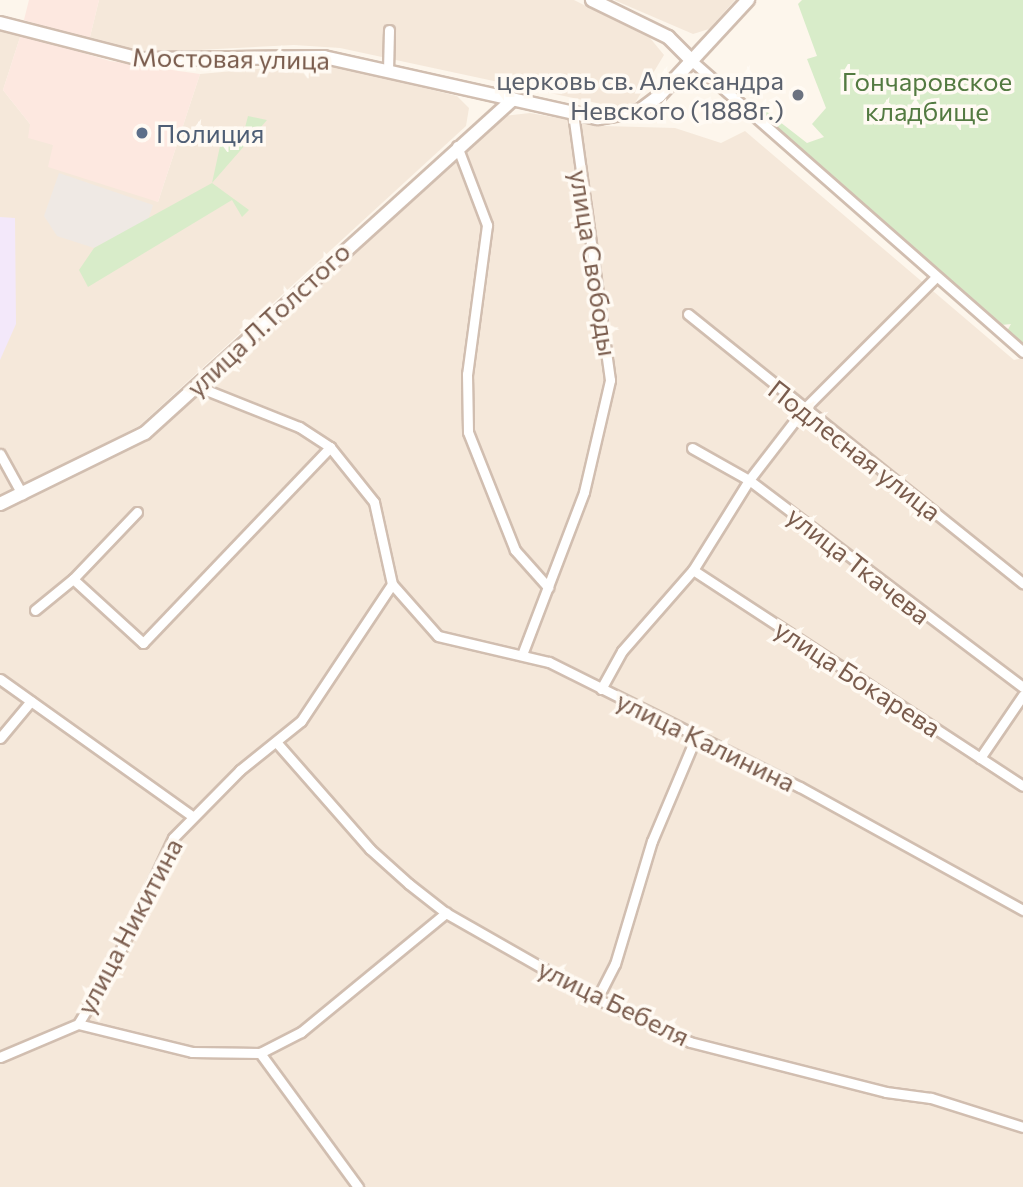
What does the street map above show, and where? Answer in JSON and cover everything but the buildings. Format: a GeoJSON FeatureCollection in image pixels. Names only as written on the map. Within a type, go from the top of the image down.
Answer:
{"type":"FeatureCollection","features":[{"type":"Feature","properties":{"kind":"main road"},"geometry":{"type":"LineString","coordinates":[[593,0],[668,37],[692,61]]}},
{"type":"Feature","properties":{"kind":"main road","name":"Мостовая улица"},"geometry":{"type":"LineString","coordinates":[[0,23],[140,59],[292,55],[388,71],[598,118],[639,111],[692,61],[748,0]]}},
{"type":"Feature","properties":{"kind":"main road","name":"улица Л.Толстого"},"geometry":{"type":"LineString","coordinates":[[0,504],[145,433],[457,146],[513,99]]}},
{"type":"Feature","properties":{"kind":"street"},"geometry":{"type":"LineString","coordinates":[[388,71],[389,30]]}},
{"type":"Feature","properties":{"kind":"street"},"geometry":{"type":"LineString","coordinates":[[692,61],[1023,352]]}},
{"type":"Feature","properties":{"kind":"street","name":"улица Свободы"},"geometry":{"type":"LineString","coordinates":[[523,652],[584,492],[610,380],[573,112]]}},
{"type":"Feature","properties":{"kind":"street"},"geometry":{"type":"LineString","coordinates":[[457,146],[486,225],[467,374],[468,432],[515,550],[548,587]]}},
{"type":"Feature","properties":{"kind":"street"},"geometry":{"type":"LineString","coordinates":[[601,689],[622,651],[693,570],[749,480],[803,410],[936,277]]}},
{"type":"Feature","properties":{"kind":"street","name":"Подлесная улица"},"geometry":{"type":"LineString","coordinates":[[688,314],[803,410],[1023,583]]}},
{"type":"Feature","properties":{"kind":"street"},"geometry":{"type":"LineString","coordinates":[[196,386],[299,427],[330,447],[374,502],[392,584]]}},
{"type":"Feature","properties":{"kind":"street"},"geometry":{"type":"LineString","coordinates":[[73,579],[143,643],[330,447]]}},
{"type":"Feature","properties":{"kind":"street","name":"улица Ткачева"},"geometry":{"type":"LineString","coordinates":[[692,448],[749,480],[1023,687]]}},
{"type":"Feature","properties":{"kind":"street"},"geometry":{"type":"LineString","coordinates":[[0,454],[22,494]]}},
{"type":"Feature","properties":{"kind":"street"},"geometry":{"type":"LineString","coordinates":[[35,610],[73,579],[137,512]]}},
{"type":"Feature","properties":{"kind":"street","name":"улица Бокарева"},"geometry":{"type":"LineString","coordinates":[[693,570],[1023,786]]}},
{"type":"Feature","properties":{"kind":"street","name":"улица Калинина"},"geometry":{"type":"LineString","coordinates":[[392,584],[438,635],[523,652],[800,787],[1023,910]]}},
{"type":"Feature","properties":{"kind":"street","name":"улица Никитина"},"geometry":{"type":"LineString","coordinates":[[0,1057],[78,1024],[173,838],[191,815],[277,743],[321,696],[392,584]]}},
{"type":"Feature","properties":{"kind":"street"},"geometry":{"type":"LineString","coordinates":[[0,679],[191,815]]}},
{"type":"Feature","properties":{"kind":"street"},"geometry":{"type":"LineString","coordinates":[[980,758],[1023,695]]}},
{"type":"Feature","properties":{"kind":"street"},"geometry":{"type":"LineString","coordinates":[[0,738],[31,701]]}},
{"type":"Feature","properties":{"kind":"street"},"geometry":{"type":"LineString","coordinates":[[597,999],[615,964],[652,841],[695,738]]}},
{"type":"Feature","properties":{"kind":"street","name":"улица Бебеля"},"geometry":{"type":"LineString","coordinates":[[277,743],[370,849],[446,913],[597,999],[690,1042],[887,1092],[930,1097],[1023,1127]]}},
{"type":"Feature","properties":{"kind":"street"},"geometry":{"type":"LineString","coordinates":[[78,1024],[191,1052],[260,1053],[301,1032],[446,913]]}},
{"type":"Feature","properties":{"kind":"street"},"geometry":{"type":"LineString","coordinates":[[260,1053],[358,1187]]}},
{"type":"Feature","properties":{"kind":"shaded area"},"geometry":{"type":"Polygon","coordinates":[[[29,0],[99,0],[89,41],[24,20],[29,0]]]}},
{"type":"Feature","properties":{"kind":"shaded area"},"geometry":{"type":"Polygon","coordinates":[[[99,0],[574,0],[650,38],[664,55],[635,103],[620,108],[340,48],[294,45],[139,53],[89,41],[99,0]]]}},
{"type":"Feature","properties":{"kind":"shaded area"},"geometry":{"type":"Polygon","coordinates":[[[614,0],[735,0],[709,29],[693,34],[614,0]]]}},
{"type":"Feature","properties":{"kind":"shaded area"},"geometry":{"type":"Polygon","coordinates":[[[0,28],[21,34],[3,90],[30,124],[53,145],[158,202],[200,74],[323,63],[457,96],[469,108],[466,126],[139,426],[0,497],[0,28]]]}},
{"type":"Feature","properties":{"kind":"shaded area"},"geometry":{"type":"Polygon","coordinates":[[[21,34],[110,61],[200,74],[158,202],[48,167],[53,145],[28,138],[30,124],[3,90],[21,34]]]}},
{"type":"Feature","properties":{"kind":"shaded area"},"geometry":{"type":"Polygon","coordinates":[[[530,113],[604,126],[675,128],[721,143],[745,131],[1014,360],[1023,358],[1023,1187],[0,1187],[0,511],[154,435],[503,116],[530,113]]]}},
{"type":"Feature","properties":{"kind":"shaded area"},"geometry":{"type":"Polygon","coordinates":[[[59,173],[153,205],[148,220],[94,248],[57,236],[44,216],[59,173]]]}},
{"type":"Feature","properties":{"kind":"shaded area"},"geometry":{"type":"Polygon","coordinates":[[[0,217],[15,218],[16,324],[0,360],[0,217]]]}},
{"type":"Feature","properties":{"kind":"green space","name":"Гончаровское кладбище"},"geometry":{"type":"Polygon","coordinates":[[[802,0],[1023,0],[1023,343],[1007,331],[1011,324],[1001,325],[749,106],[757,104],[807,143],[824,137],[812,124],[826,108],[807,59],[817,56],[798,4],[802,0]]]}},
{"type":"Feature","properties":{"kind":"green space"},"geometry":{"type":"Polygon","coordinates":[[[248,116],[267,120],[212,183],[222,137],[242,139],[248,116]]]}},
{"type":"Feature","properties":{"kind":"green space"},"geometry":{"type":"Polygon","coordinates":[[[212,183],[249,210],[242,217],[232,200],[88,287],[79,270],[94,248],[212,183]]]}},
{"type":"Feature","properties":{"kind":"place","name":"церковь св. Александра Невского (1888г.)"},"geometry":{"type":"Point","coordinates":[798,95]}},
{"type":"Feature","properties":{"kind":"place","name":"Полиция"},"geometry":{"type":"Point","coordinates":[142,133]}}]}
